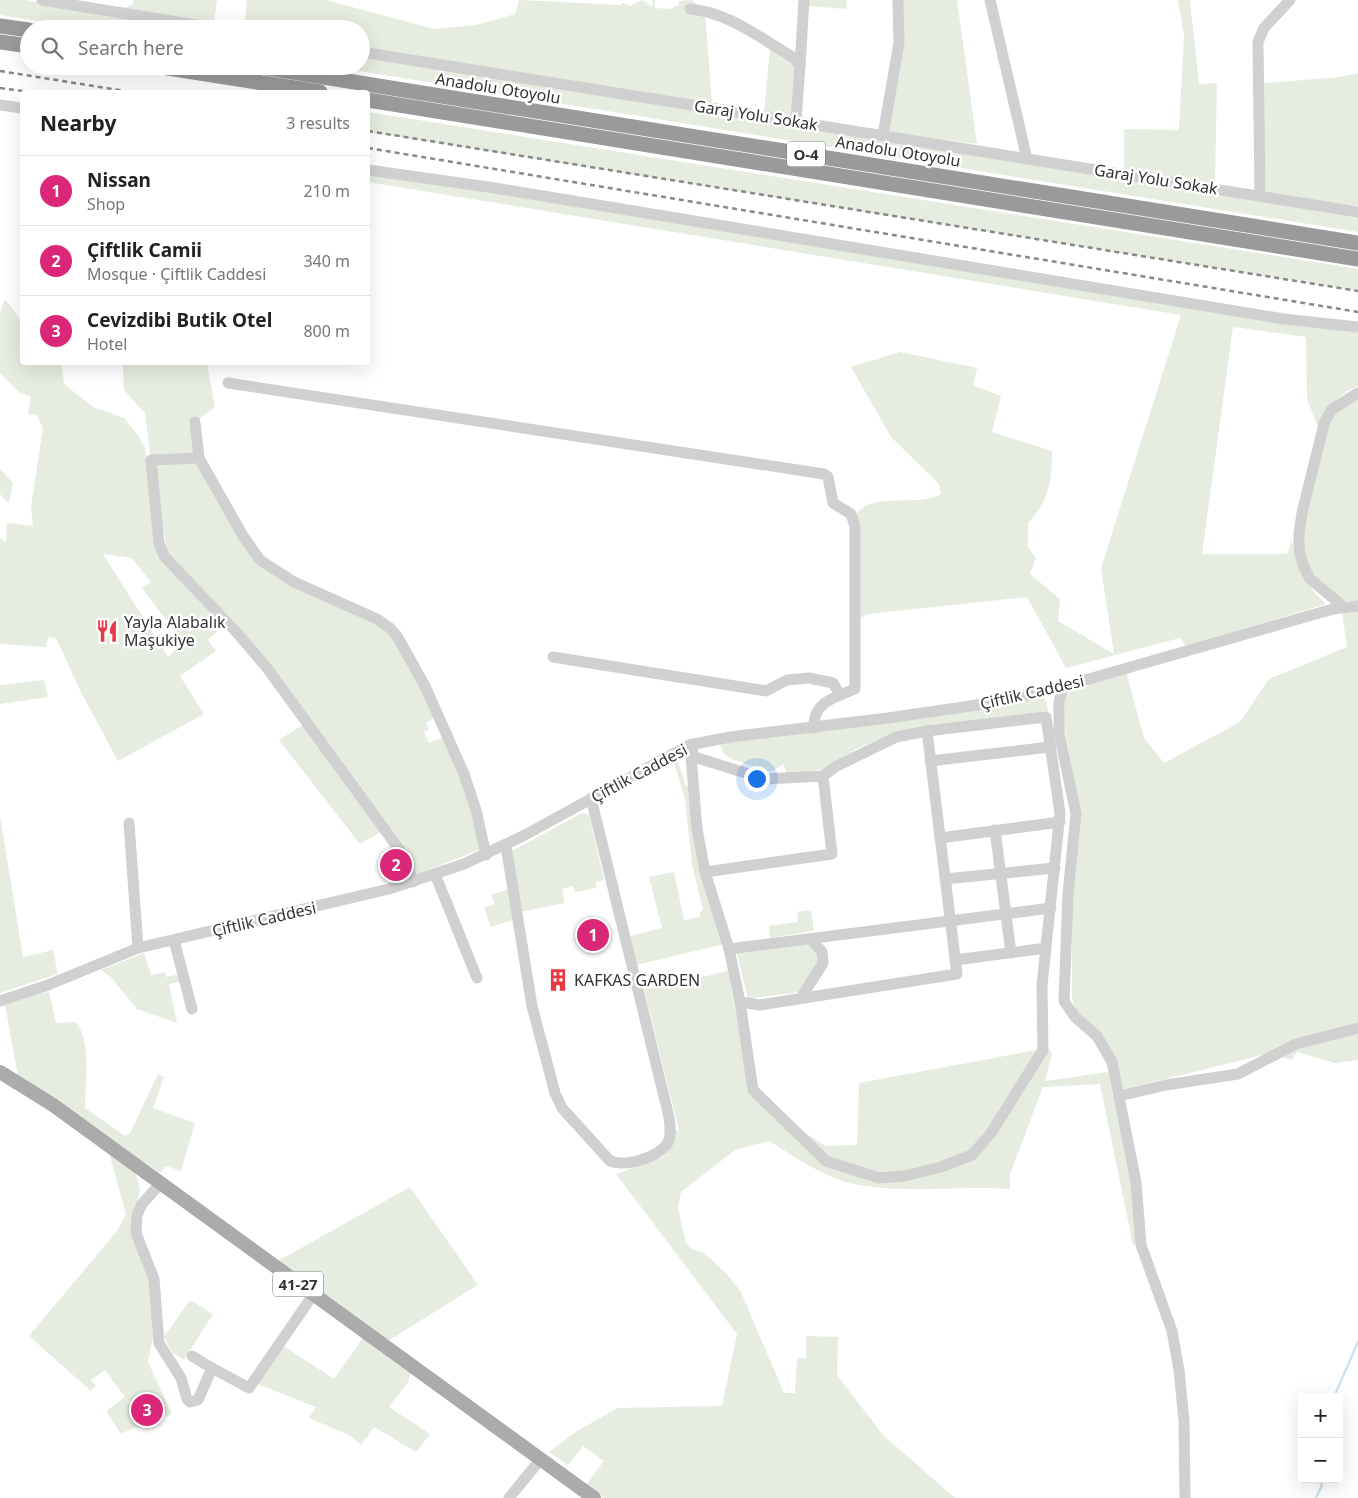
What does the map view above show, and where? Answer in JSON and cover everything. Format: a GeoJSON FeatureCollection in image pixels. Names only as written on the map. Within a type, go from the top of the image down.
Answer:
{"type":"FeatureCollection","features":[{"type":"Feature","properties":{"kind":"highway"},"geometry":{"type":"LineString","coordinates":[[0,26],[20,29]]}},
{"type":"Feature","properties":{"kind":"highway"},"geometry":{"type":"LineString","coordinates":[[0,42],[20,45]]}},
{"type":"Feature","properties":{"kind":"highway"},"geometry":{"type":"LineString","coordinates":[[212,75],[307,90]]}},
{"type":"Feature","properties":{"kind":"highway","name":"Anadolu Otoyolu"},"geometry":{"type":"LineString","coordinates":[[310,75],[1358,243]]}},
{"type":"Feature","properties":{"kind":"highway","name":"Anadolu Otoyolu"},"geometry":{"type":"LineString","coordinates":[[370,100],[1358,259]]}},
{"type":"Feature","properties":{"kind":"main road","name":"41-27"},"geometry":{"type":"LineString","coordinates":[[0,1072],[53,1105],[594,1498]]}},
{"type":"Feature","properties":{"kind":"street"},"geometry":{"type":"LineString","coordinates":[[42,0],[165,20]]}},
{"type":"Feature","properties":{"kind":"street"},"geometry":{"type":"LineString","coordinates":[[796,121],[804,0]]}},
{"type":"Feature","properties":{"kind":"street"},"geometry":{"type":"LineString","coordinates":[[883,135],[899,43],[898,0]]}},
{"type":"Feature","properties":{"kind":"street"},"geometry":{"type":"LineString","coordinates":[[990,0],[1027,159]]}},
{"type":"Feature","properties":{"kind":"street"},"geometry":{"type":"LineString","coordinates":[[1260,195],[1258,42],[1264,28],[1290,0]]}},
{"type":"Feature","properties":{"kind":"street"},"geometry":{"type":"LineString","coordinates":[[690,9],[708,10],[724,17],[794,58],[800,66]]}},
{"type":"Feature","properties":{"kind":"street","name":"Garaj Yolu Sokak"},"geometry":{"type":"LineString","coordinates":[[370,53],[1358,212]]}},
{"type":"Feature","properties":{"kind":"street"},"geometry":{"type":"LineString","coordinates":[[0,105],[20,108]]}},
{"type":"Feature","properties":{"kind":"street"},"geometry":{"type":"LineString","coordinates":[[370,170],[495,188],[1284,319],[1358,327]]}},
{"type":"Feature","properties":{"kind":"street"},"geometry":{"type":"LineString","coordinates":[[228,383],[824,474],[828,477],[833,503],[851,514],[855,527],[855,689],[822,704],[813,718],[814,728]]}},
{"type":"Feature","properties":{"kind":"street"},"geometry":{"type":"LineString","coordinates":[[1344,607],[1310,579],[1303,565],[1299,532],[1324,424],[1332,410],[1358,393]]}},
{"type":"Feature","properties":{"kind":"street"},"geometry":{"type":"LineString","coordinates":[[195,422],[199,458],[243,536],[260,560],[280,574],[377,619],[393,631],[424,686],[464,774],[476,810],[486,855]]}},
{"type":"Feature","properties":{"kind":"street"},"geometry":{"type":"LineString","coordinates":[[199,458],[151,460],[160,550],[268,668],[404,856],[414,882]]}},
{"type":"Feature","properties":{"kind":"street","name":"Çiftlik Caddesi"},"geometry":{"type":"LineString","coordinates":[[0,1001],[48,985],[138,948],[414,882],[506,846],[591,798],[694,744],[977,705],[1063,686],[1344,607],[1358,606]]}},
{"type":"Feature","properties":{"kind":"street"},"geometry":{"type":"LineString","coordinates":[[553,657],[766,691],[787,680],[809,678],[833,683],[840,695]]}},
{"type":"Feature","properties":{"kind":"street"},"geometry":{"type":"LineString","coordinates":[[1063,686],[1059,702],[1059,733],[1076,814],[1068,894],[1064,1001],[1075,1017],[1097,1036],[1107,1049],[1112,1062],[1136,1182],[1141,1246],[1172,1331],[1179,1370],[1184,1421],[1185,1498]]}},
{"type":"Feature","properties":{"kind":"street"},"geometry":{"type":"LineString","coordinates":[[691,756],[766,779],[823,776],[836,767],[896,737],[927,731],[1046,717],[1060,822],[1042,985],[1043,1050],[991,1133],[972,1156],[941,1167],[905,1176],[879,1178],[826,1161],[753,1090],[740,1002],[729,949],[705,872],[697,829],[691,756],[694,744]]}},
{"type":"Feature","properties":{"kind":"street"},"geometry":{"type":"LineString","coordinates":[[740,1002],[760,1005],[957,974],[927,731]]}},
{"type":"Feature","properties":{"kind":"street"},"geometry":{"type":"LineString","coordinates":[[930,761],[1050,747]]}},
{"type":"Feature","properties":{"kind":"street"},"geometry":{"type":"LineString","coordinates":[[705,872],[832,854],[823,776]]}},
{"type":"Feature","properties":{"kind":"street"},"geometry":{"type":"LineString","coordinates":[[506,846],[536,1024],[555,1093],[562,1108],[610,1161],[618,1164],[636,1162],[660,1151],[669,1140],[669,1117],[591,798]]}},
{"type":"Feature","properties":{"kind":"street"},"geometry":{"type":"LineString","coordinates":[[940,838],[1060,822]]}},
{"type":"Feature","properties":{"kind":"street"},"geometry":{"type":"LineString","coordinates":[[129,823],[138,948]]}},
{"type":"Feature","properties":{"kind":"street"},"geometry":{"type":"LineString","coordinates":[[995,830],[1011,953]]}},
{"type":"Feature","properties":{"kind":"street"},"geometry":{"type":"LineString","coordinates":[[945,880],[1055,868]]}},
{"type":"Feature","properties":{"kind":"street"},"geometry":{"type":"LineString","coordinates":[[435,874],[477,978]]}},
{"type":"Feature","properties":{"kind":"street"},"geometry":{"type":"LineString","coordinates":[[729,949],[1051,908]]}},
{"type":"Feature","properties":{"kind":"street"},"geometry":{"type":"LineString","coordinates":[[801,998],[823,963],[822,952],[811,939]]}},
{"type":"Feature","properties":{"kind":"street"},"geometry":{"type":"LineString","coordinates":[[174,940],[192,1009]]}},
{"type":"Feature","properties":{"kind":"street"},"geometry":{"type":"LineString","coordinates":[[955,960],[1046,948]]}},
{"type":"Feature","properties":{"kind":"street"},"geometry":{"type":"LineString","coordinates":[[1119,1096],[1166,1085],[1238,1074],[1296,1044],[1358,1028]]}},
{"type":"Feature","properties":{"kind":"street"},"geometry":{"type":"LineString","coordinates":[[161,1184],[142,1204],[137,1215],[136,1227],[138,1239],[154,1279],[159,1343],[181,1378],[187,1399],[190,1402],[198,1400],[212,1368]]}},
{"type":"Feature","properties":{"kind":"street"},"geometry":{"type":"LineString","coordinates":[[192,1356],[249,1388],[313,1295]]}},
{"type":"Feature","properties":{"kind":"street"},"geometry":{"type":"LineString","coordinates":[[509,1498],[540,1460]]}},
{"type":"Feature","properties":{"kind":"shaded area"},"geometry":{"type":"Polygon","coordinates":[[[0,0],[25,0],[148,20],[32,20],[0,15],[0,0]]]}},
{"type":"Feature","properties":{"kind":"shaded area"},"geometry":{"type":"Polygon","coordinates":[[[133,0],[217,0],[214,20],[196,20],[125,8],[133,4],[133,0]]]}},
{"type":"Feature","properties":{"kind":"shaded area"},"geometry":{"type":"Polygon","coordinates":[[[247,0],[326,0],[434,29],[476,25],[515,14],[519,0],[620,5],[623,3],[631,6],[642,0],[653,7],[652,0],[655,0],[655,8],[670,9],[679,5],[679,1],[692,0],[705,11],[712,104],[370,50],[370,20],[245,20],[247,0]]]}},
{"type":"Feature","properties":{"kind":"shaded area"},"geometry":{"type":"Polygon","coordinates":[[[807,0],[847,0],[846,9],[806,6],[807,0]]]}},
{"type":"Feature","properties":{"kind":"shaded area"},"geometry":{"type":"Polygon","coordinates":[[[892,0],[957,0],[977,144],[882,131],[896,29],[892,0]]]}},
{"type":"Feature","properties":{"kind":"shaded area"},"geometry":{"type":"Polygon","coordinates":[[[1178,0],[1190,0],[1199,84],[1217,83],[1215,185],[1124,171],[1124,129],[1179,130],[1184,35],[1178,0]]]}},
{"type":"Feature","properties":{"kind":"shaded area"},"geometry":{"type":"Polygon","coordinates":[[[770,48],[797,65],[793,114],[790,117],[764,112],[770,48]]]}},
{"type":"Feature","properties":{"kind":"shaded area"},"geometry":{"type":"Polygon","coordinates":[[[370,55],[1358,213],[1358,232],[370,73],[370,55]]]}},
{"type":"Feature","properties":{"kind":"shaded area"},"geometry":{"type":"Polygon","coordinates":[[[1358,73],[1358,206],[1289,198],[1266,193],[1254,84],[1340,77],[1358,73]]]}},
{"type":"Feature","properties":{"kind":"shaded area"},"geometry":{"type":"Polygon","coordinates":[[[370,112],[1358,269],[1358,291],[370,132],[370,112]]]}},
{"type":"Feature","properties":{"kind":"shaded area"},"geometry":{"type":"Polygon","coordinates":[[[370,169],[1277,321],[1284,325],[1302,324],[1358,328],[1358,386],[1344,393],[1339,398],[1318,427],[1307,400],[1306,337],[1233,327],[1202,554],[1287,554],[1292,540],[1299,568],[1307,583],[1326,604],[1186,646],[1180,638],[1066,668],[1027,597],[868,614],[860,618],[852,523],[858,512],[869,504],[922,500],[941,494],[939,484],[891,437],[851,367],[900,352],[977,368],[973,385],[1001,396],[992,432],[1052,451],[1048,490],[1041,507],[1028,523],[1028,547],[1036,558],[1030,574],[1060,599],[1058,621],[1114,654],[1101,568],[1181,315],[370,182],[370,169]]]}},
{"type":"Feature","properties":{"kind":"shaded area"},"geometry":{"type":"Polygon","coordinates":[[[5,299],[20,319],[20,365],[61,365],[64,384],[93,407],[124,418],[138,435],[145,448],[156,547],[225,624],[208,640],[216,651],[180,676],[204,714],[118,761],[81,692],[56,638],[48,637],[46,647],[0,644],[0,538],[6,542],[7,523],[33,526],[31,507],[43,428],[37,415],[28,414],[31,396],[20,393],[0,373],[0,313],[5,299]],[[103,554],[168,657],[178,646],[175,632],[142,588],[151,582],[132,558],[103,554]]]}},
{"type":"Feature","properties":{"kind":"shaded area"},"geometry":{"type":"Polygon","coordinates":[[[123,365],[207,365],[215,407],[195,422],[199,458],[151,460],[145,413],[124,390],[123,365]]]}},
{"type":"Feature","properties":{"kind":"shaded area"},"geometry":{"type":"Polygon","coordinates":[[[1358,396],[1358,601],[1346,601],[1330,593],[1305,566],[1301,537],[1328,428],[1334,412],[1358,396]]]}},
{"type":"Feature","properties":{"kind":"shaded area"},"geometry":{"type":"Polygon","coordinates":[[[154,463],[198,464],[257,560],[364,616],[393,635],[436,717],[426,723],[429,729],[424,732],[429,743],[442,738],[460,775],[481,849],[415,875],[340,761],[167,552],[154,463]]]}},
{"type":"Feature","properties":{"kind":"shaded area"},"geometry":{"type":"Polygon","coordinates":[[[0,469],[13,483],[9,503],[0,494],[0,469]]]}},
{"type":"Feature","properties":{"kind":"shaded area"},"geometry":{"type":"Polygon","coordinates":[[[1358,609],[1358,1060],[1335,1063],[1297,1052],[1292,1060],[1270,1053],[1125,1089],[1121,1087],[1110,1048],[1076,1013],[1072,997],[1072,911],[1079,808],[1064,725],[1065,693],[1071,687],[1125,668],[1144,738],[1164,763],[1240,722],[1269,679],[1347,647],[1342,612],[1358,609]]]}},
{"type":"Feature","properties":{"kind":"shaded area"},"geometry":{"type":"Polygon","coordinates":[[[44,680],[48,697],[0,704],[0,685],[44,680]]]}},
{"type":"Feature","properties":{"kind":"shaded area"},"geometry":{"type":"Polygon","coordinates":[[[1045,698],[1049,714],[894,732],[856,749],[825,769],[787,774],[783,764],[771,772],[732,759],[723,753],[719,740],[1045,698]]]}},
{"type":"Feature","properties":{"kind":"shaded area"},"geometry":{"type":"Polygon","coordinates":[[[304,724],[381,832],[360,844],[279,740],[304,724]]]}},
{"type":"Feature","properties":{"kind":"shaded area"},"geometry":{"type":"Polygon","coordinates":[[[677,758],[686,786],[693,785],[691,823],[698,865],[724,944],[636,965],[630,936],[662,928],[649,877],[674,872],[684,920],[700,917],[700,912],[703,910],[692,864],[685,799],[673,759],[677,758]]]}},
{"type":"Feature","properties":{"kind":"shaded area"},"geometry":{"type":"Polygon","coordinates":[[[582,813],[589,815],[604,880],[596,882],[596,888],[575,892],[573,886],[562,889],[565,903],[520,912],[510,852],[582,813]]]}},
{"type":"Feature","properties":{"kind":"shaded area"},"geometry":{"type":"Polygon","coordinates":[[[0,815],[23,957],[53,950],[58,974],[0,993],[0,815]]]}},
{"type":"Feature","properties":{"kind":"shaded area"},"geometry":{"type":"Polygon","coordinates":[[[508,889],[513,920],[491,927],[484,908],[495,904],[491,895],[508,889]]]}},
{"type":"Feature","properties":{"kind":"shaded area"},"geometry":{"type":"Polygon","coordinates":[[[811,910],[814,931],[770,938],[769,926],[798,922],[797,912],[811,910]]]}},
{"type":"Feature","properties":{"kind":"shaded area"},"geometry":{"type":"Polygon","coordinates":[[[807,942],[821,958],[799,992],[748,999],[737,953],[807,942]]]}},
{"type":"Feature","properties":{"kind":"shaded area"},"geometry":{"type":"Polygon","coordinates":[[[144,953],[151,975],[165,972],[166,977],[179,974],[181,981],[169,984],[177,1023],[137,1009],[110,976],[101,970],[144,953]]]}},
{"type":"Feature","properties":{"kind":"shaded area"},"geometry":{"type":"Polygon","coordinates":[[[728,971],[748,1081],[805,1133],[826,1146],[857,1145],[859,1083],[1047,1048],[1052,1053],[1045,1081],[1108,1072],[1132,1188],[1136,1244],[1133,1245],[1100,1084],[1043,1087],[1010,1174],[1010,1189],[870,1187],[839,1180],[818,1171],[769,1141],[735,1150],[681,1192],[678,1208],[686,1243],[692,1249],[704,1253],[726,1273],[741,1292],[784,1393],[795,1393],[797,1358],[806,1358],[806,1336],[838,1337],[837,1375],[883,1435],[955,1498],[603,1498],[586,1485],[604,1461],[583,1446],[568,1465],[549,1452],[577,1431],[618,1408],[722,1406],[737,1334],[616,1174],[663,1157],[676,1137],[674,1131],[679,1130],[644,990],[728,971]]]}},
{"type":"Feature","properties":{"kind":"shaded area"},"geometry":{"type":"Polygon","coordinates":[[[49,991],[56,1023],[76,1022],[81,1031],[86,1052],[85,1108],[125,1136],[130,1133],[158,1074],[164,1077],[153,1108],[195,1123],[181,1171],[166,1166],[160,1173],[18,1076],[5,1005],[49,991]]]}},
{"type":"Feature","properties":{"kind":"shaded area"},"geometry":{"type":"Polygon","coordinates":[[[108,1149],[133,1169],[140,1190],[132,1225],[132,1239],[152,1282],[154,1331],[148,1362],[172,1414],[166,1417],[160,1402],[156,1403],[151,1393],[129,1402],[137,1422],[154,1416],[156,1421],[138,1428],[135,1427],[121,1434],[106,1411],[125,1397],[105,1370],[91,1380],[96,1386],[91,1391],[29,1336],[117,1231],[126,1214],[108,1149]]]}},
{"type":"Feature","properties":{"kind":"shaded area"},"geometry":{"type":"Polygon","coordinates":[[[410,1187],[478,1285],[386,1342],[278,1261],[410,1187]]]}},
{"type":"Feature","properties":{"kind":"shaded area"},"geometry":{"type":"Polygon","coordinates":[[[190,1300],[213,1314],[184,1360],[172,1352],[164,1337],[190,1300]]]}},
{"type":"Feature","properties":{"kind":"shaded area"},"geometry":{"type":"Polygon","coordinates":[[[363,1338],[411,1372],[408,1382],[389,1407],[430,1434],[416,1452],[374,1427],[361,1445],[351,1436],[309,1418],[316,1407],[257,1384],[282,1345],[334,1379],[363,1338]]]}},
{"type":"Feature","properties":{"kind":"waterway"},"geometry":{"type":"LineString","coordinates":[[1336,1393],[1358,1342]]}},
{"type":"Feature","properties":{"kind":"waterway"},"geometry":{"type":"LineString","coordinates":[[1316,1498],[1322,1485],[1321,1483]]}},
{"type":"Feature","properties":{"kind":"railway"},"geometry":{"type":"LineString","coordinates":[[0,71],[20,74]]}},
{"type":"Feature","properties":{"kind":"railway"},"geometry":{"type":"LineString","coordinates":[[25,75],[119,90]]}},
{"type":"Feature","properties":{"kind":"railway"},"geometry":{"type":"LineString","coordinates":[[0,88],[20,91]]}},
{"type":"Feature","properties":{"kind":"railway"},"geometry":{"type":"LineString","coordinates":[[370,131],[1358,291]]}},
{"type":"Feature","properties":{"kind":"railway"},"geometry":{"type":"LineString","coordinates":[[370,148],[1358,312]]}},
{"type":"Feature","properties":{"kind":"place","name":"Yayla Alabalık Maşukiye"},"geometry":{"type":"Point","coordinates":[107,631]}},
{"type":"Feature","properties":{"kind":"place","name":"Çiftlik Camii"},"geometry":{"type":"Point","coordinates":[396,865]}},
{"type":"Feature","properties":{"kind":"place","name":"Nissan"},"geometry":{"type":"Point","coordinates":[593,935]}},
{"type":"Feature","properties":{"kind":"place","name":"KAFKAS GARDEN"},"geometry":{"type":"Point","coordinates":[558,980]}},
{"type":"Feature","properties":{"kind":"place","name":"Cevizdibi Butik Otel"},"geometry":{"type":"Point","coordinates":[147,1410]}}]}
